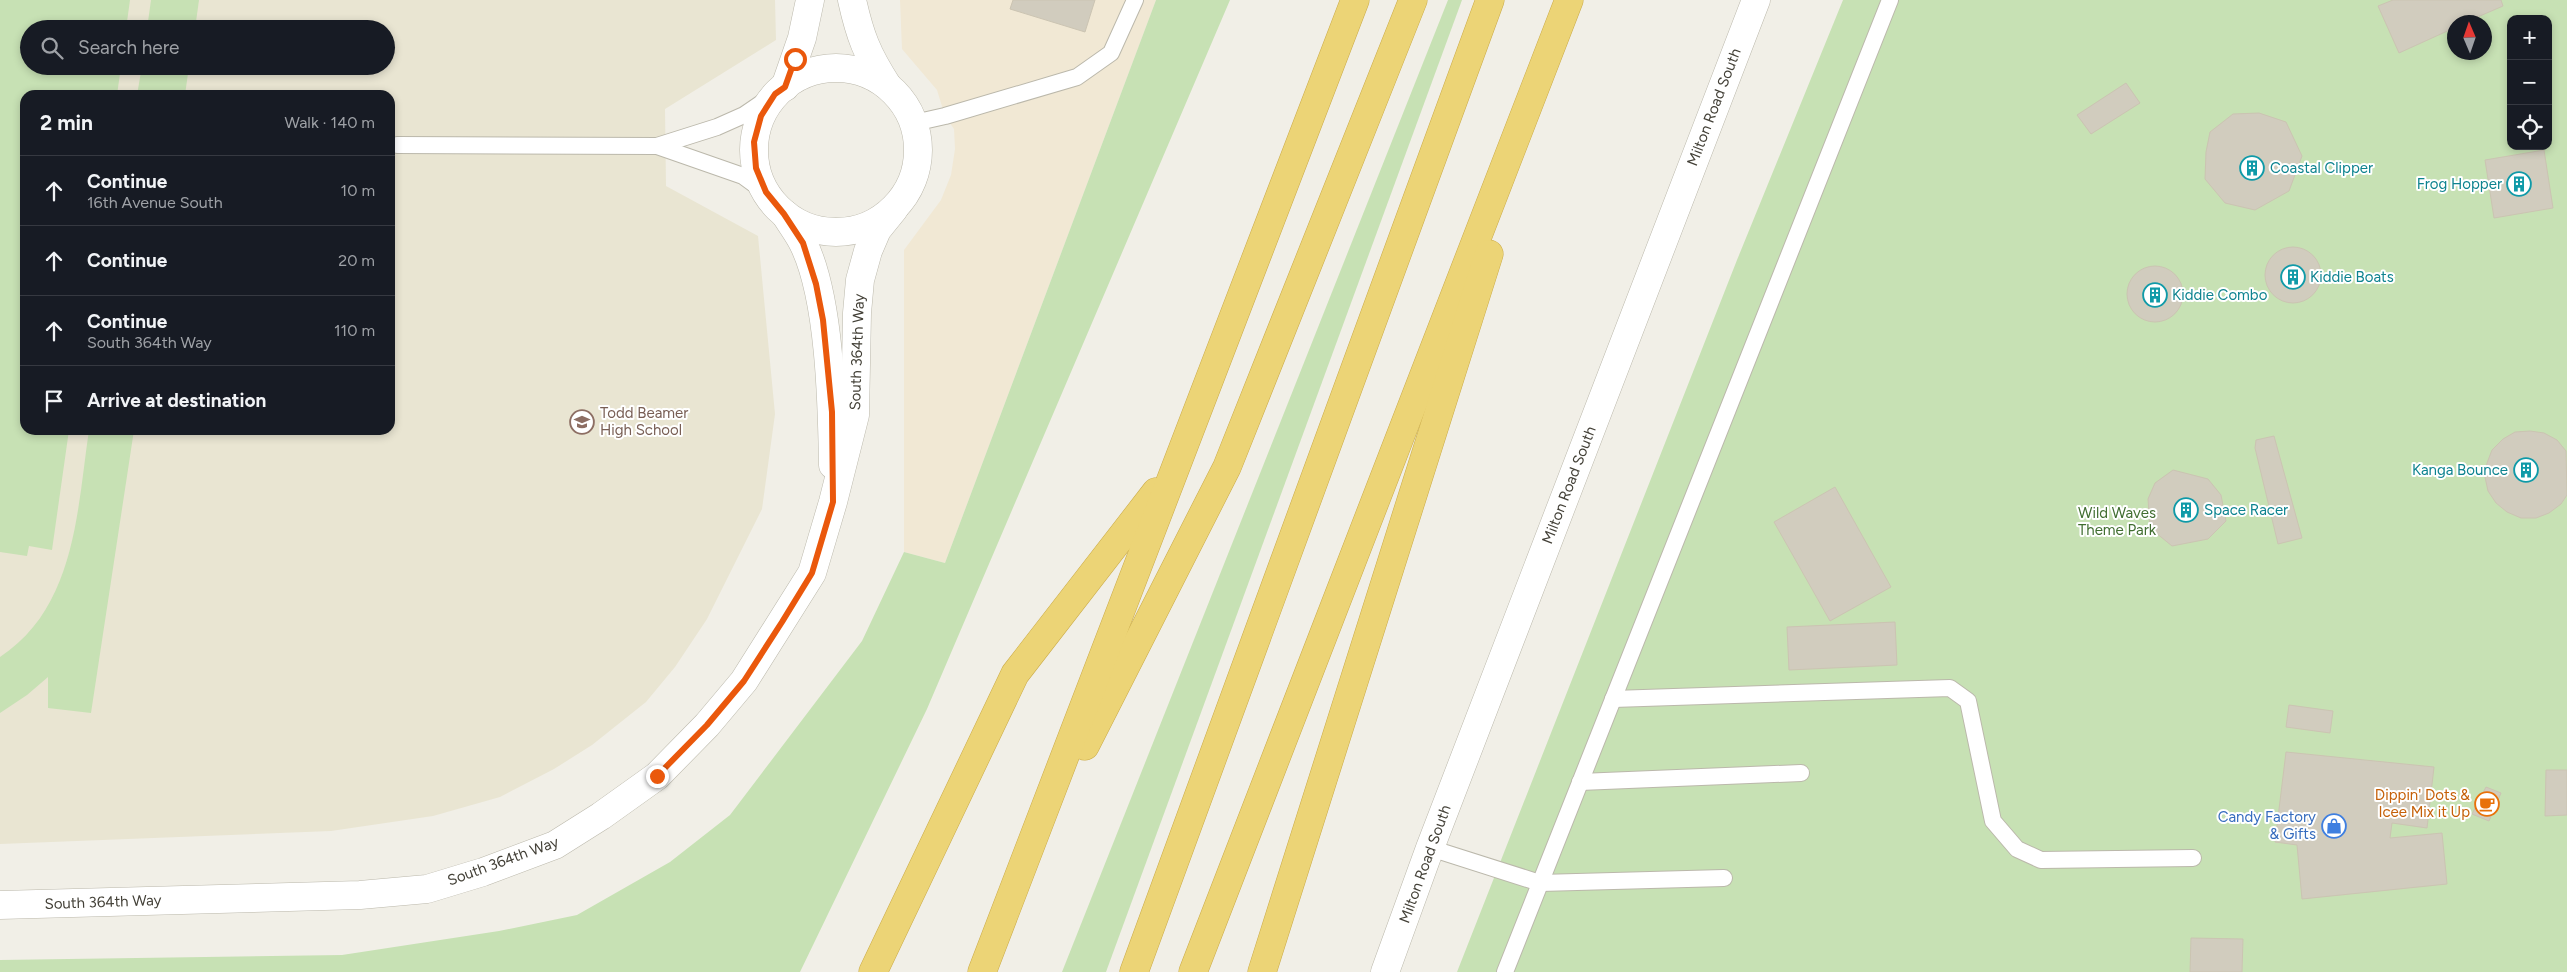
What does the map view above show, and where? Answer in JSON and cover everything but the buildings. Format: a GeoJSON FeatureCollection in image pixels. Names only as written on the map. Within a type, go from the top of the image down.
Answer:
{"type":"FeatureCollection","features":[{"type":"Feature","properties":{"kind":"highway"},"geometry":{"type":"LineString","coordinates":[[982,972],[1355,0]]}},
{"type":"Feature","properties":{"kind":"highway"},"geometry":{"type":"LineString","coordinates":[[1023,868],[1227,467],[1414,0]]}},
{"type":"Feature","properties":{"kind":"highway"},"geometry":{"type":"LineString","coordinates":[[1134,972],[1490,0]]}},
{"type":"Feature","properties":{"kind":"highway"},"geometry":{"type":"LineString","coordinates":[[1193,972],[1570,0]]}},
{"type":"Feature","properties":{"kind":"highway"},"geometry":{"type":"LineString","coordinates":[[1262,972],[1570,0]]}},
{"type":"Feature","properties":{"kind":"highway"},"geometry":{"type":"LineString","coordinates":[[873,972],[1015,674],[1174,469]]}},
{"type":"Feature","properties":{"kind":"street"},"geometry":{"type":"LineString","coordinates":[[780,91],[802,38],[810,0]]}},
{"type":"Feature","properties":{"kind":"street"},"geometry":{"type":"LineString","coordinates":[[852,0],[859,33],[867,53],[887,85],[903,102],[914,123],[918,145],[916,168],[908,190],[894,209],[869,225],[840,232],[811,228],[784,214],[766,192],[756,168],[754,142],[761,116],[780,91],[794,79],[817,70],[842,68],[866,73],[887,85]]}},
{"type":"Feature","properties":{"kind":"street","name":"Milton Road South"},"geometry":{"type":"LineString","coordinates":[[1385,972],[1430,848],[1756,0]]}},
{"type":"Feature","properties":{"kind":"street","name":"South 364th Way"},"geometry":{"type":"LineString","coordinates":[[0,905],[360,896],[427,889],[483,872],[554,845],[601,816],[657,776],[707,725],[744,681],[812,573],[833,502],[855,415],[857,313],[860,280],[868,251],[877,230],[894,209]]}},
{"type":"Feature","properties":{"kind":"street","name":"South 364th Way"},"geometry":{"type":"LineString","coordinates":[[784,214],[803,243],[809,257],[823,320],[832,412],[833,502]]}},
{"type":"Feature","properties":{"kind":"lane"},"geometry":{"type":"LineString","coordinates":[[914,123],[1077,77],[1111,53],[1135,0]]}},
{"type":"Feature","properties":{"kind":"lane"},"geometry":{"type":"LineString","coordinates":[[1505,972],[1890,0]]}},
{"type":"Feature","properties":{"kind":"lane"},"geometry":{"type":"LineString","coordinates":[[398,145],[656,146],[717,127],[744,115],[780,91]]}},
{"type":"Feature","properties":{"kind":"lane"},"geometry":{"type":"LineString","coordinates":[[656,146],[743,176],[766,192]]}},
{"type":"Feature","properties":{"kind":"lane"},"geometry":{"type":"LineString","coordinates":[[1613,699],[1950,688],[1968,701],[1994,821],[2017,849],[2041,860],[2193,858]]}},
{"type":"Feature","properties":{"kind":"lane"},"geometry":{"type":"LineString","coordinates":[[1580,782],[1801,773]]}},
{"type":"Feature","properties":{"kind":"lane"},"geometry":{"type":"LineString","coordinates":[[1430,848],[1540,883],[1724,878]]}},
{"type":"Feature","properties":{"kind":"shaded area","name":"Todd Beamer High School"},"geometry":{"type":"Polygon","coordinates":[[[0,0],[775,0],[776,40],[665,109],[666,186],[758,236],[775,414],[762,509],[707,619],[675,667],[646,702],[592,745],[554,769],[500,797],[433,816],[331,831],[0,844],[0,0]]]}},
{"type":"Feature","properties":{"kind":"shaded area"},"geometry":{"type":"Polygon","coordinates":[[[900,0],[1156,0],[945,563],[904,552],[904,250],[941,200],[951,175],[955,149],[954,129],[945,116],[937,90],[902,49],[900,0]]]}},
{"type":"Feature","properties":{"kind":"green space"},"geometry":{"type":"Polygon","coordinates":[[[0,0],[130,0],[127,20],[20,20],[20,75],[120,75],[118,90],[20,90],[20,435],[68,435],[52,550],[29,546],[27,556],[0,552],[0,0]]]}},
{"type":"Feature","properties":{"kind":"green space"},"geometry":{"type":"Polygon","coordinates":[[[151,0],[199,0],[196,20],[148,20],[151,0]]]}},
{"type":"Feature","properties":{"kind":"green space"},"geometry":{"type":"Polygon","coordinates":[[[1156,0],[1230,0],[927,709],[800,972],[0,972],[0,960],[342,955],[499,931],[577,915],[670,862],[730,815],[862,641],[904,552],[945,563],[1156,0]]]}},
{"type":"Feature","properties":{"kind":"green space"},"geometry":{"type":"Polygon","coordinates":[[[1448,0],[1462,0],[1106,972],[1062,972],[1448,0]]]}},
{"type":"Feature","properties":{"kind":"green space","name":"Wild Waves Theme Park"},"geometry":{"type":"Polygon","coordinates":[[[1843,0],[2567,0],[2567,972],[1457,972],[1737,260],[1843,0]]]}},
{"type":"Feature","properties":{"kind":"green space"},"geometry":{"type":"Polygon","coordinates":[[[140,75],[188,75],[186,90],[138,90],[140,75]]]}},
{"type":"Feature","properties":{"kind":"green space"},"geometry":{"type":"Polygon","coordinates":[[[88,435],[133,435],[91,713],[48,708],[48,677],[27,695],[0,713],[0,657],[25,636],[44,612],[58,584],[76,524],[88,435]]]}},
{"type":"Feature","properties":{"kind":"place","name":"Coastal Clipper"},"geometry":{"type":"Point","coordinates":[2252,168]}},
{"type":"Feature","properties":{"kind":"place","name":"Frog Hopper"},"geometry":{"type":"Point","coordinates":[2519,184]}},
{"type":"Feature","properties":{"kind":"place","name":"Kiddie Boats"},"geometry":{"type":"Point","coordinates":[2293,277]}},
{"type":"Feature","properties":{"kind":"place","name":"Kiddie Combo"},"geometry":{"type":"Point","coordinates":[2155,295]}},
{"type":"Feature","properties":{"kind":"place","name":"Todd Beamer High School"},"geometry":{"type":"Point","coordinates":[582,422]}},
{"type":"Feature","properties":{"kind":"place","name":"Kanga Bounce"},"geometry":{"type":"Point","coordinates":[2526,470]}},
{"type":"Feature","properties":{"kind":"place","name":"Space Racer"},"geometry":{"type":"Point","coordinates":[2186,510]}},
{"type":"Feature","properties":{"kind":"place","name":"Dippin' Dots & Icee Mix it Up"},"geometry":{"type":"Point","coordinates":[2487,804]}},
{"type":"Feature","properties":{"kind":"place","name":"Candy Factory & Gifts"},"geometry":{"type":"Point","coordinates":[2334,826]}},
{"type":"Feature","properties":{"kind":"route"},"geometry":{"type":"LineString","coordinates":[[657,776],[707,725],[744,681],[782,622],[812,573],[833,502],[832,412],[823,320],[816,284],[803,243],[784,214],[766,192],[756,168],[754,142],[761,116],[775,94],[785,87],[795,59]]}}]}
